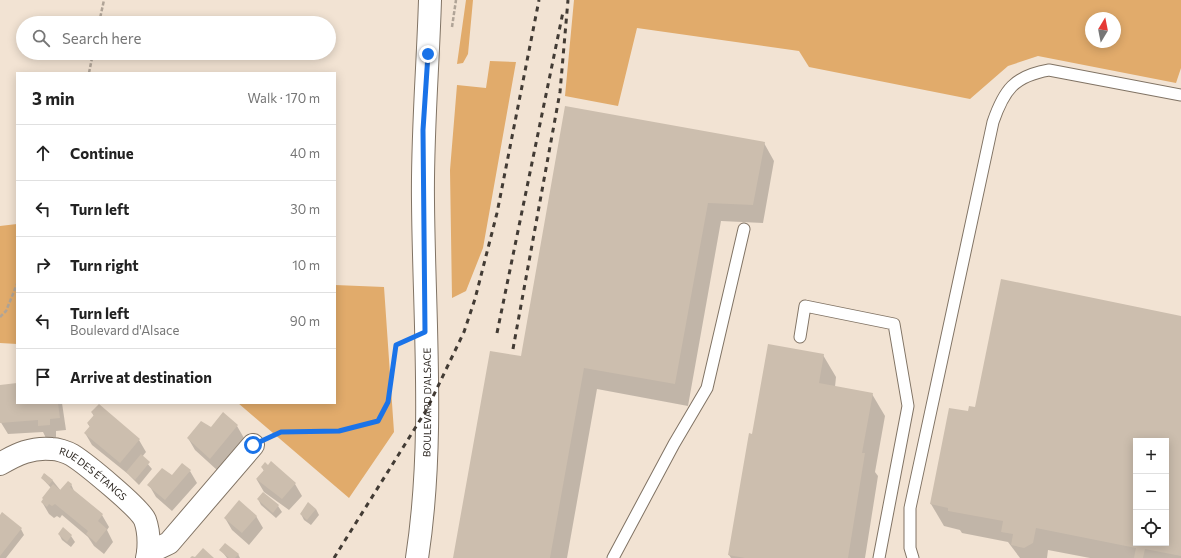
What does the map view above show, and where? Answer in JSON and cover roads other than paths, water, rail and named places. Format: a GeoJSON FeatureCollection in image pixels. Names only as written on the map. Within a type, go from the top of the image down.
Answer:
{"type":"FeatureCollection","features":[{"type":"Feature","properties":{"kind":"main road","name":"BOULEVARD D'ALSACE"},"geometry":{"type":"LineString","coordinates":[[417,558],[425,488],[427,409],[423,130],[430,0]]}},
{"type":"Feature","properties":{"kind":"main road","name":"BOULEVARD D'ALSACE"},"geometry":{"type":"LineString","coordinates":[[428,54],[439,0]]}},
{"type":"Feature","properties":{"kind":"main road","name":"RUE DES ÉTANGS"},"geometry":{"type":"LineString","coordinates":[[148,556],[169,543],[253,445]]}},
{"type":"Feature","properties":{"kind":"main road","name":"RUE DES ÉTANGS"},"geometry":{"type":"LineString","coordinates":[[0,464],[31,449],[53,449],[72,455],[134,506],[145,520],[149,538],[148,556]]}},
{"type":"Feature","properties":{"kind":"lane"},"geometry":{"type":"LineString","coordinates":[[913,558],[910,548],[910,508],[993,122],[1001,99],[1015,82],[1032,73],[1049,70],[1181,95]]}},
{"type":"Feature","properties":{"kind":"lane"},"geometry":{"type":"LineString","coordinates":[[612,558],[674,444],[707,388],[744,229]]}},
{"type":"Feature","properties":{"kind":"lane"},"geometry":{"type":"LineString","coordinates":[[800,337],[805,306],[894,324],[908,406],[879,558]]}},
{"type":"Feature","properties":{"kind":"railway"},"geometry":{"type":"LineString","coordinates":[[334,558],[427,409],[464,332],[475,299],[497,213],[539,0]]}},
{"type":"Feature","properties":{"kind":"railway"},"geometry":{"type":"LineString","coordinates":[[513,349],[560,92],[568,0]]}},
{"type":"Feature","properties":{"kind":"railway"},"geometry":{"type":"LineString","coordinates":[[497,333],[563,12]]}}]}
